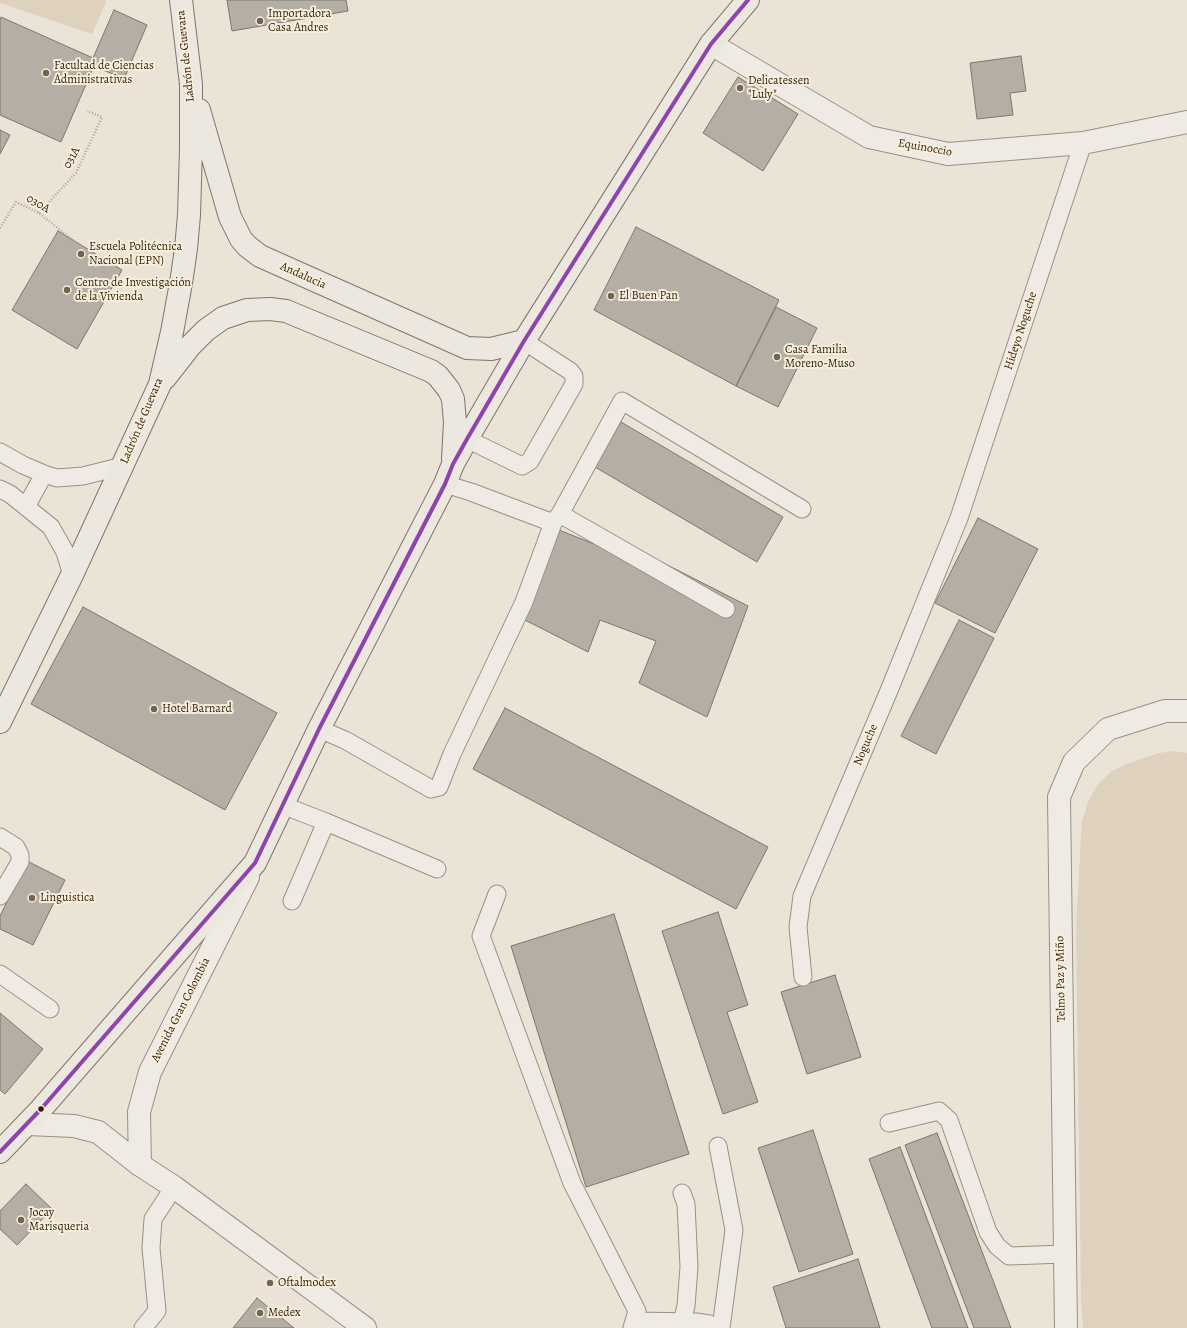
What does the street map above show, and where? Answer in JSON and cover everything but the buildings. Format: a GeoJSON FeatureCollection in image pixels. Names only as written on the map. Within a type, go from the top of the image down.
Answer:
{"type":"FeatureCollection","features":[{"type":"Feature","properties":{"kind":"main road","name":"Ladrón de Guevara"},"geometry":{"type":"LineString","coordinates":[[0,722],[72,575],[160,384],[172,332],[186,249],[192,149],[191,84],[181,0]]}},
{"type":"Feature","properties":{"kind":"main road"},"geometry":{"type":"LineString","coordinates":[[0,1152],[41,1110],[255,863],[319,729],[467,439],[524,341],[711,44],[748,0]]}},
{"type":"Feature","properties":{"kind":"main road","name":"Andalucia"},"geometry":{"type":"LineString","coordinates":[[191,84],[230,217],[241,239],[254,251],[268,260],[467,348],[491,348],[524,341]]}},
{"type":"Feature","properties":{"kind":"main road"},"geometry":{"type":"LineString","coordinates":[[160,384],[190,346],[206,330],[223,318],[248,310],[270,309],[286,311],[431,371],[438,376],[449,390],[453,399],[456,422],[449,474]]}},
{"type":"Feature","properties":{"kind":"street","name":"Equinoccio"},"geometry":{"type":"LineString","coordinates":[[711,44],[869,137],[948,154],[1083,143],[1187,122]]}},
{"type":"Feature","properties":{"kind":"street","name":"Telmo Paz y Miño"},"geometry":{"type":"LineString","coordinates":[[1066,1328],[1059,797],[1074,762],[1108,729],[1165,712],[1187,711]]}},
{"type":"Feature","properties":{"kind":"street","name":"Avenida Gran Colombia"},"geometry":{"type":"LineString","coordinates":[[140,1165],[139,1112],[150,1072],[255,863]]}},
{"type":"Feature","properties":{"kind":"street"},"geometry":{"type":"LineString","coordinates":[[27,1124],[74,1126],[98,1132],[140,1165],[174,1187],[365,1328]]}},
{"type":"Feature","properties":{"kind":"lane","name":"Hideyo Noguche"},"geometry":{"type":"LineString","coordinates":[[959,518],[1083,143]]}},
{"type":"Feature","properties":{"kind":"lane"},"geometry":{"type":"LineString","coordinates":[[467,439],[522,466],[530,461],[574,384],[574,376],[570,371],[524,341]]}},
{"type":"Feature","properties":{"kind":"lane"},"geometry":{"type":"LineString","coordinates":[[319,729],[345,740],[431,789],[439,787],[452,754],[524,602],[557,519],[622,401],[802,509]]}},
{"type":"Feature","properties":{"kind":"lane"},"geometry":{"type":"LineString","coordinates":[[0,452],[23,465],[58,478],[72,478],[91,475],[123,466]]}},
{"type":"Feature","properties":{"kind":"lane"},"geometry":{"type":"LineString","coordinates":[[26,507],[44,474]]}},
{"type":"Feature","properties":{"kind":"lane"},"geometry":{"type":"LineString","coordinates":[[449,474],[472,492],[557,519],[726,609]]}},
{"type":"Feature","properties":{"kind":"lane"},"geometry":{"type":"LineString","coordinates":[[0,489],[10,494],[51,527],[65,552],[72,575]]}},
{"type":"Feature","properties":{"kind":"lane","name":"Noguche"},"geometry":{"type":"LineString","coordinates":[[803,977],[798,927],[802,896],[888,693],[959,518]]}},
{"type":"Feature","properties":{"kind":"lane"},"geometry":{"type":"LineString","coordinates":[[282,805],[437,869]]}},
{"type":"Feature","properties":{"kind":"lane"},"geometry":{"type":"LineString","coordinates":[[292,901],[326,822]]}},
{"type":"Feature","properties":{"kind":"lane"},"geometry":{"type":"LineString","coordinates":[[0,837],[16,847],[20,855],[20,862],[0,896]]}},
{"type":"Feature","properties":{"kind":"lane"},"geometry":{"type":"LineString","coordinates":[[497,894],[481,936],[572,1183],[638,1311],[633,1324],[709,1324],[714,1328]]}},
{"type":"Feature","properties":{"kind":"lane"},"geometry":{"type":"LineString","coordinates":[[0,974],[50,1009]]}},
{"type":"Feature","properties":{"kind":"lane"},"geometry":{"type":"LineString","coordinates":[[889,1123],[939,1111],[949,1120],[988,1232],[997,1246],[1009,1256],[1065,1254]]}},
{"type":"Feature","properties":{"kind":"lane"},"geometry":{"type":"LineString","coordinates":[[718,1146],[734,1230],[721,1328]]}},
{"type":"Feature","properties":{"kind":"lane"},"geometry":{"type":"LineString","coordinates":[[143,1328],[157,1310],[151,1248],[153,1219],[174,1187]]}},
{"type":"Feature","properties":{"kind":"lane"},"geometry":{"type":"LineString","coordinates":[[681,1325],[686,1306],[690,1268],[686,1204],[682,1193]]}},
{"type":"Feature","properties":{"kind":"path","name":"031A"},"geometry":{"type":"LineString","coordinates":[[39,213],[76,173],[96,131],[102,117],[87,111]]}},
{"type":"Feature","properties":{"kind":"path","name":"030A"},"geometry":{"type":"LineString","coordinates":[[0,228],[16,202],[39,213],[74,241]]}},
{"type":"Feature","properties":{"kind":"shaded area"},"geometry":{"type":"Polygon","coordinates":[[[0,0],[105,0],[106,3],[92,34],[0,3],[0,0]]]}},
{"type":"Feature","properties":{"kind":"shaded area"},"geometry":{"type":"Polygon","coordinates":[[[1174,751],[1187,753],[1187,1328],[1083,1328],[1081,1297],[1076,926],[1082,821],[1088,802],[1098,784],[1112,771],[1132,762],[1159,753],[1174,751]]]}},
{"type":"Feature","properties":{"kind":"transit line"},"geometry":{"type":"LineString","coordinates":[[0,1152],[41,1109],[255,863],[319,729],[467,439],[524,341],[711,44],[748,0]]}},
{"type":"Feature","properties":{"kind":"place","name":"Importadora Casa Andres"},"geometry":{"type":"Point","coordinates":[260,21]}},
{"type":"Feature","properties":{"kind":"place","name":"Facultad de Ciencias Administrativas"},"geometry":{"type":"Point","coordinates":[46,73]}},
{"type":"Feature","properties":{"kind":"place","name":"Delicatessen \"Luly\""},"geometry":{"type":"Point","coordinates":[740,88]}},
{"type":"Feature","properties":{"kind":"place","name":"Escuela Politécnica Nacional (EPN)"},"geometry":{"type":"Point","coordinates":[81,254]}},
{"type":"Feature","properties":{"kind":"place","name":"Centro de Investigación de la Vivienda"},"geometry":{"type":"Point","coordinates":[67,290]}},
{"type":"Feature","properties":{"kind":"place","name":"El Buen Pan"},"geometry":{"type":"Point","coordinates":[611,296]}},
{"type":"Feature","properties":{"kind":"place","name":"Casa Familia Moreno-Muso"},"geometry":{"type":"Point","coordinates":[777,357]}},
{"type":"Feature","properties":{"kind":"place","name":"Hotel Barnard"},"geometry":{"type":"Point","coordinates":[154,709]}},
{"type":"Feature","properties":{"kind":"place","name":"Linguistica"},"geometry":{"type":"Point","coordinates":[32,898]}},
{"type":"Feature","properties":{"kind":"place","name":"Jocay Marisqueria"},"geometry":{"type":"Point","coordinates":[21,1220]}},
{"type":"Feature","properties":{"kind":"place","name":"Oftalmodex"},"geometry":{"type":"Point","coordinates":[270,1283]}},
{"type":"Feature","properties":{"kind":"place","name":"Medex"},"geometry":{"type":"Point","coordinates":[260,1313]}}]}
